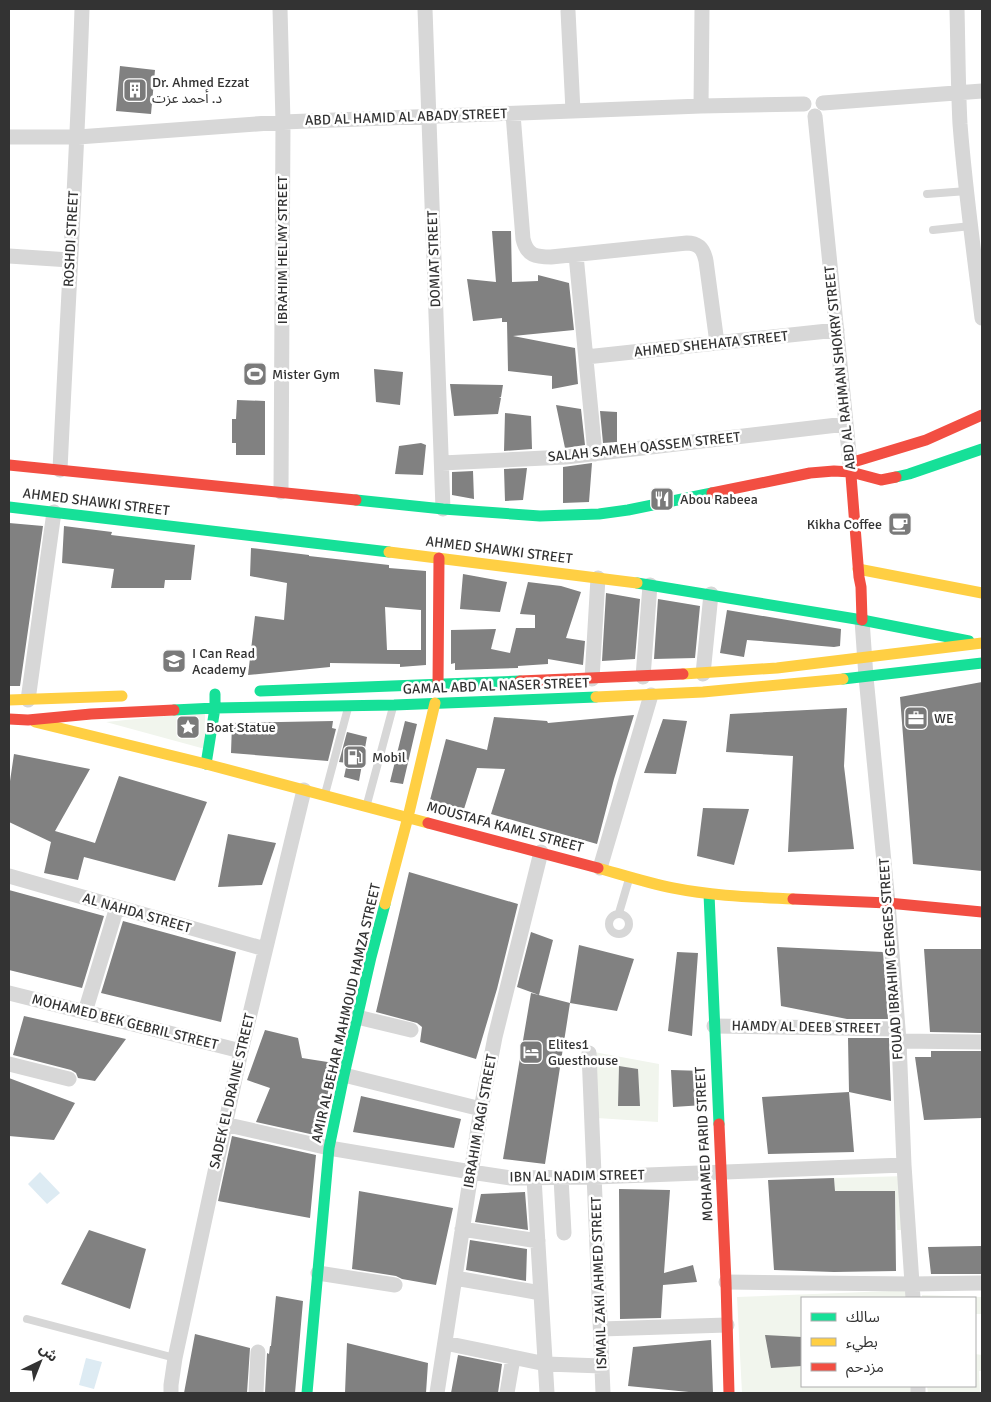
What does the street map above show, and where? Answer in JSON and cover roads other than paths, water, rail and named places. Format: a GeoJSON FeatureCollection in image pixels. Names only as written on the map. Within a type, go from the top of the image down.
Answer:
{"type":"FeatureCollection","features":[{"type":"Feature","properties":{"kind":"street","name":"ROSHDI STREET"},"geometry":{"type":"LineString","coordinates":[[60,470],[78,137],[82,9]]}},
{"type":"Feature","properties":{"kind":"street","name":"IBRAHIM HELMY STREET"},"geometry":{"type":"LineString","coordinates":[[280,9],[283,122],[281,492]]}},
{"type":"Feature","properties":{"kind":"street","name":"DOMIAT STREET"},"geometry":{"type":"LineString","coordinates":[[425,9],[443,508]]}},
{"type":"Feature","properties":{"kind":"street"},"geometry":{"type":"LineString","coordinates":[[701,106],[702,9]]}},
{"type":"Feature","properties":{"kind":"street"},"geometry":{"type":"LineString","coordinates":[[957,9],[959,93],[970,226],[982,318]]}},
{"type":"Feature","properties":{"kind":"street"},"geometry":{"type":"LineString","coordinates":[[568,11],[573,111]]}},
{"type":"Feature","properties":{"kind":"street"},"geometry":{"type":"LineString","coordinates":[[823,103],[982,91]]}},
{"type":"Feature","properties":{"kind":"street"},"geometry":{"type":"LineString","coordinates":[[812,96],[818,97],[823,103],[823,110],[818,115],[815,116],[806,112],[804,104],[812,96]]}},
{"type":"Feature","properties":{"kind":"street","name":"ABD AL HAMID AL ABADY STREET"},"geometry":{"type":"LineString","coordinates":[[9,137],[78,137],[283,122],[701,106],[804,104]]}},
{"type":"Feature","properties":{"kind":"street"},"geometry":{"type":"LineString","coordinates":[[513,114],[524,245],[532,254],[538,257],[551,257],[687,243],[696,244],[705,256],[717,343]]}},
{"type":"Feature","properties":{"kind":"street","name":"ABD AL RAHMAN SHOKRY STREET"},"geometry":{"type":"LineString","coordinates":[[815,116],[846,424],[861,587],[862,620]]}},
{"type":"Feature","properties":{"kind":"street"},"geometry":{"type":"LineString","coordinates":[[576,255],[595,454]]}},
{"type":"Feature","properties":{"kind":"street"},"geometry":{"type":"LineString","coordinates":[[9,256],[70,260]]}},
{"type":"Feature","properties":{"kind":"street","name":"AHMED SHEHATA STREET"},"geometry":{"type":"LineString","coordinates":[[586,357],[837,330]]}},
{"type":"Feature","properties":{"kind":"street"},"geometry":{"type":"LineString","coordinates":[[850,467],[926,440],[982,415]]}},
{"type":"Feature","properties":{"kind":"street","name":"SALAH SAMEH QASSEM STREET"},"geometry":{"type":"LineString","coordinates":[[442,463],[566,458],[846,424]]}},
{"type":"Feature","properties":{"kind":"street"},"geometry":{"type":"LineString","coordinates":[[850,467],[874,479],[881,480],[909,474],[982,449]]}},
{"type":"Feature","properties":{"kind":"street","name":"AHMED SHAWKI STREET"},"geometry":{"type":"LineString","coordinates":[[9,465],[540,516],[599,514],[628,510],[850,467]]}},
{"type":"Feature","properties":{"kind":"street","name":"AHMED SHAWKI STREET"},"geometry":{"type":"LineString","coordinates":[[9,507],[650,585],[862,620],[982,643]]}},
{"type":"Feature","properties":{"kind":"street"},"geometry":{"type":"LineString","coordinates":[[28,700],[54,512]]}},
{"type":"Feature","properties":{"kind":"street"},"geometry":{"type":"LineString","coordinates":[[438,685],[439,558]]}},
{"type":"Feature","properties":{"kind":"street"},"geometry":{"type":"LineString","coordinates":[[858,569],[982,593]]}},
{"type":"Feature","properties":{"kind":"street"},"geometry":{"type":"LineString","coordinates":[[592,679],[598,578]]}},
{"type":"Feature","properties":{"kind":"street"},"geometry":{"type":"LineString","coordinates":[[643,677],[650,585]]}},
{"type":"Feature","properties":{"kind":"street"},"geometry":{"type":"LineString","coordinates":[[703,674],[711,594]]}},
{"type":"Feature","properties":{"kind":"street","name":"FOUAD IBRAHIM GERGES STREET"},"geometry":{"type":"LineString","coordinates":[[862,620],[898,1035],[912,1291]]}},
{"type":"Feature","properties":{"kind":"street","name":"GAMAL ABD AL NASER STREET"},"geometry":{"type":"LineString","coordinates":[[244,692],[703,674],[777,668],[982,643]]}},
{"type":"Feature","properties":{"kind":"street","name":"GAMAL ABD AL NASER STREET"},"geometry":{"type":"LineString","coordinates":[[9,720],[215,708],[394,705],[741,690],[982,663]]}},
{"type":"Feature","properties":{"kind":"street"},"geometry":{"type":"LineString","coordinates":[[206,764],[215,708],[215,693]]}},
{"type":"Feature","properties":{"kind":"street"},"geometry":{"type":"LineString","coordinates":[[600,868],[651,695]]}},
{"type":"Feature","properties":{"kind":"street"},"geometry":{"type":"LineString","coordinates":[[9,700],[137,696]]}},
{"type":"Feature","properties":{"kind":"street","name":"AMIR AL BEHAR MAHMOUD HAMZA STREET"},"geometry":{"type":"LineString","coordinates":[[307,1393],[330,1148],[344,1075],[371,957],[408,817],[435,703]]}},
{"type":"Feature","properties":{"kind":"street","name":"MOUSTAFA KAMEL STREET"},"geometry":{"type":"LineString","coordinates":[[28,720],[206,764],[672,888],[709,894],[888,903],[982,912]]}},
{"type":"Feature","properties":{"kind":"street","name":"SADEK EL DRAINE STREET"},"geometry":{"type":"LineString","coordinates":[[171,1393],[175,1358],[224,1124],[304,790]]}},
{"type":"Feature","properties":{"kind":"street","name":"IBRAHIM RAGI STREET"},"geometry":{"type":"LineString","coordinates":[[437,1393],[481,1109],[496,1037],[541,852]]}},
{"type":"Feature","properties":{"kind":"street","name":"AL NAHDA STREET"},"geometry":{"type":"LineString","coordinates":[[9,876],[265,949]]}},
{"type":"Feature","properties":{"kind":"street","name":"MOHAMED FARID STREET"},"geometry":{"type":"LineString","coordinates":[[709,894],[729,1393]]}},
{"type":"Feature","properties":{"kind":"street"},"geometry":{"type":"LineString","coordinates":[[85,1012],[117,907]]}},
{"type":"Feature","properties":{"kind":"street","name":"MOHAMED BEK GEBRIL STREET"},"geometry":{"type":"LineString","coordinates":[[9,993],[241,1050]]}},
{"type":"Feature","properties":{"kind":"street"},"geometry":{"type":"LineString","coordinates":[[357,1017],[411,1030]]}},
{"type":"Feature","properties":{"kind":"street","name":"HAMDY AL DEEB STREET"},"geometry":{"type":"LineString","coordinates":[[714,1026],[898,1035],[982,1042]]}},
{"type":"Feature","properties":{"kind":"street","name":"ISMAIL ZAKI AHMED STREET"},"geometry":{"type":"LineString","coordinates":[[589,1053],[603,1393]]}},
{"type":"Feature","properties":{"kind":"street"},"geometry":{"type":"LineString","coordinates":[[9,1064],[69,1079]]}},
{"type":"Feature","properties":{"kind":"street"},"geometry":{"type":"LineString","coordinates":[[344,1075],[481,1109]]}},
{"type":"Feature","properties":{"kind":"street","name":"IBN AL NADIM STREET"},"geometry":{"type":"LineString","coordinates":[[224,1124],[330,1148],[511,1178],[595,1177],[904,1165]]}},
{"type":"Feature","properties":{"kind":"street"},"geometry":{"type":"LineString","coordinates":[[534,1178],[547,1393]]}},
{"type":"Feature","properties":{"kind":"street"},"geometry":{"type":"LineString","coordinates":[[561,1178],[564,1233]]}},
{"type":"Feature","properties":{"kind":"street"},"geometry":{"type":"LineString","coordinates":[[462,1229],[538,1242]]}},
{"type":"Feature","properties":{"kind":"street"},"geometry":{"type":"LineString","coordinates":[[318,1273],[395,1285]]}},
{"type":"Feature","properties":{"kind":"street"},"geometry":{"type":"LineString","coordinates":[[455,1278],[541,1293]]}},
{"type":"Feature","properties":{"kind":"street"},"geometry":{"type":"LineString","coordinates":[[726,1282],[912,1291],[982,1283]]}},
{"type":"Feature","properties":{"kind":"street"},"geometry":{"type":"LineString","coordinates":[[601,1329],[727,1325]]}},
{"type":"Feature","properties":{"kind":"street"},"geometry":{"type":"LineString","coordinates":[[445,1343],[546,1364],[602,1366]]}},
{"type":"Feature","properties":{"kind":"street"},"geometry":{"type":"LineString","coordinates":[[256,1393],[258,1352]]}},
{"type":"Feature","properties":{"kind":"street"},"geometry":{"type":"LineString","coordinates":[[507,1393],[513,1358]]}},
{"type":"Feature","properties":{"kind":"lane"},"geometry":{"type":"LineString","coordinates":[[927,194],[967,191]]}},
{"type":"Feature","properties":{"kind":"lane"},"geometry":{"type":"LineString","coordinates":[[933,230],[970,226]]}},
{"type":"Feature","properties":{"kind":"lane"},"geometry":{"type":"LineString","coordinates":[[366,806],[394,705]]}},
{"type":"Feature","properties":{"kind":"lane"},"geometry":{"type":"LineString","coordinates":[[325,796],[348,706]]}},
{"type":"Feature","properties":{"kind":"lane"},"geometry":{"type":"LineString","coordinates":[[619,913],[630,877]]}},
{"type":"Feature","properties":{"kind":"lane"},"geometry":{"type":"LineString","coordinates":[[28,1319],[175,1358]]}},
{"type":"Feature","properties":{"kind":"place","name":"Dr. Ahmed Ezzat د. أحمد عزت"},"geometry":{"type":"Point","coordinates":[135,90]}},
{"type":"Feature","properties":{"kind":"place","name":"Mister Gym"},"geometry":{"type":"Point","coordinates":[255,374]}},
{"type":"Feature","properties":{"kind":"place","name":"Abou Rabeea"},"geometry":{"type":"Point","coordinates":[662,499]}},
{"type":"Feature","properties":{"kind":"place","name":"Kikha Coffee"},"geometry":{"type":"Point","coordinates":[900,524]}},
{"type":"Feature","properties":{"kind":"place","name":"I Can Read Academy"},"geometry":{"type":"Point","coordinates":[174,661]}},
{"type":"Feature","properties":{"kind":"place","name":"WE"},"geometry":{"type":"Point","coordinates":[916,718]}},
{"type":"Feature","properties":{"kind":"place","name":"Boat Statue"},"geometry":{"type":"Point","coordinates":[188,727]}},
{"type":"Feature","properties":{"kind":"place","name":"Mobil"},"geometry":{"type":"Point","coordinates":[355,757]}},
{"type":"Feature","properties":{"kind":"place","name":"Elites1 Guesthouse"},"geometry":{"type":"Point","coordinates":[531,1052]}}]}
